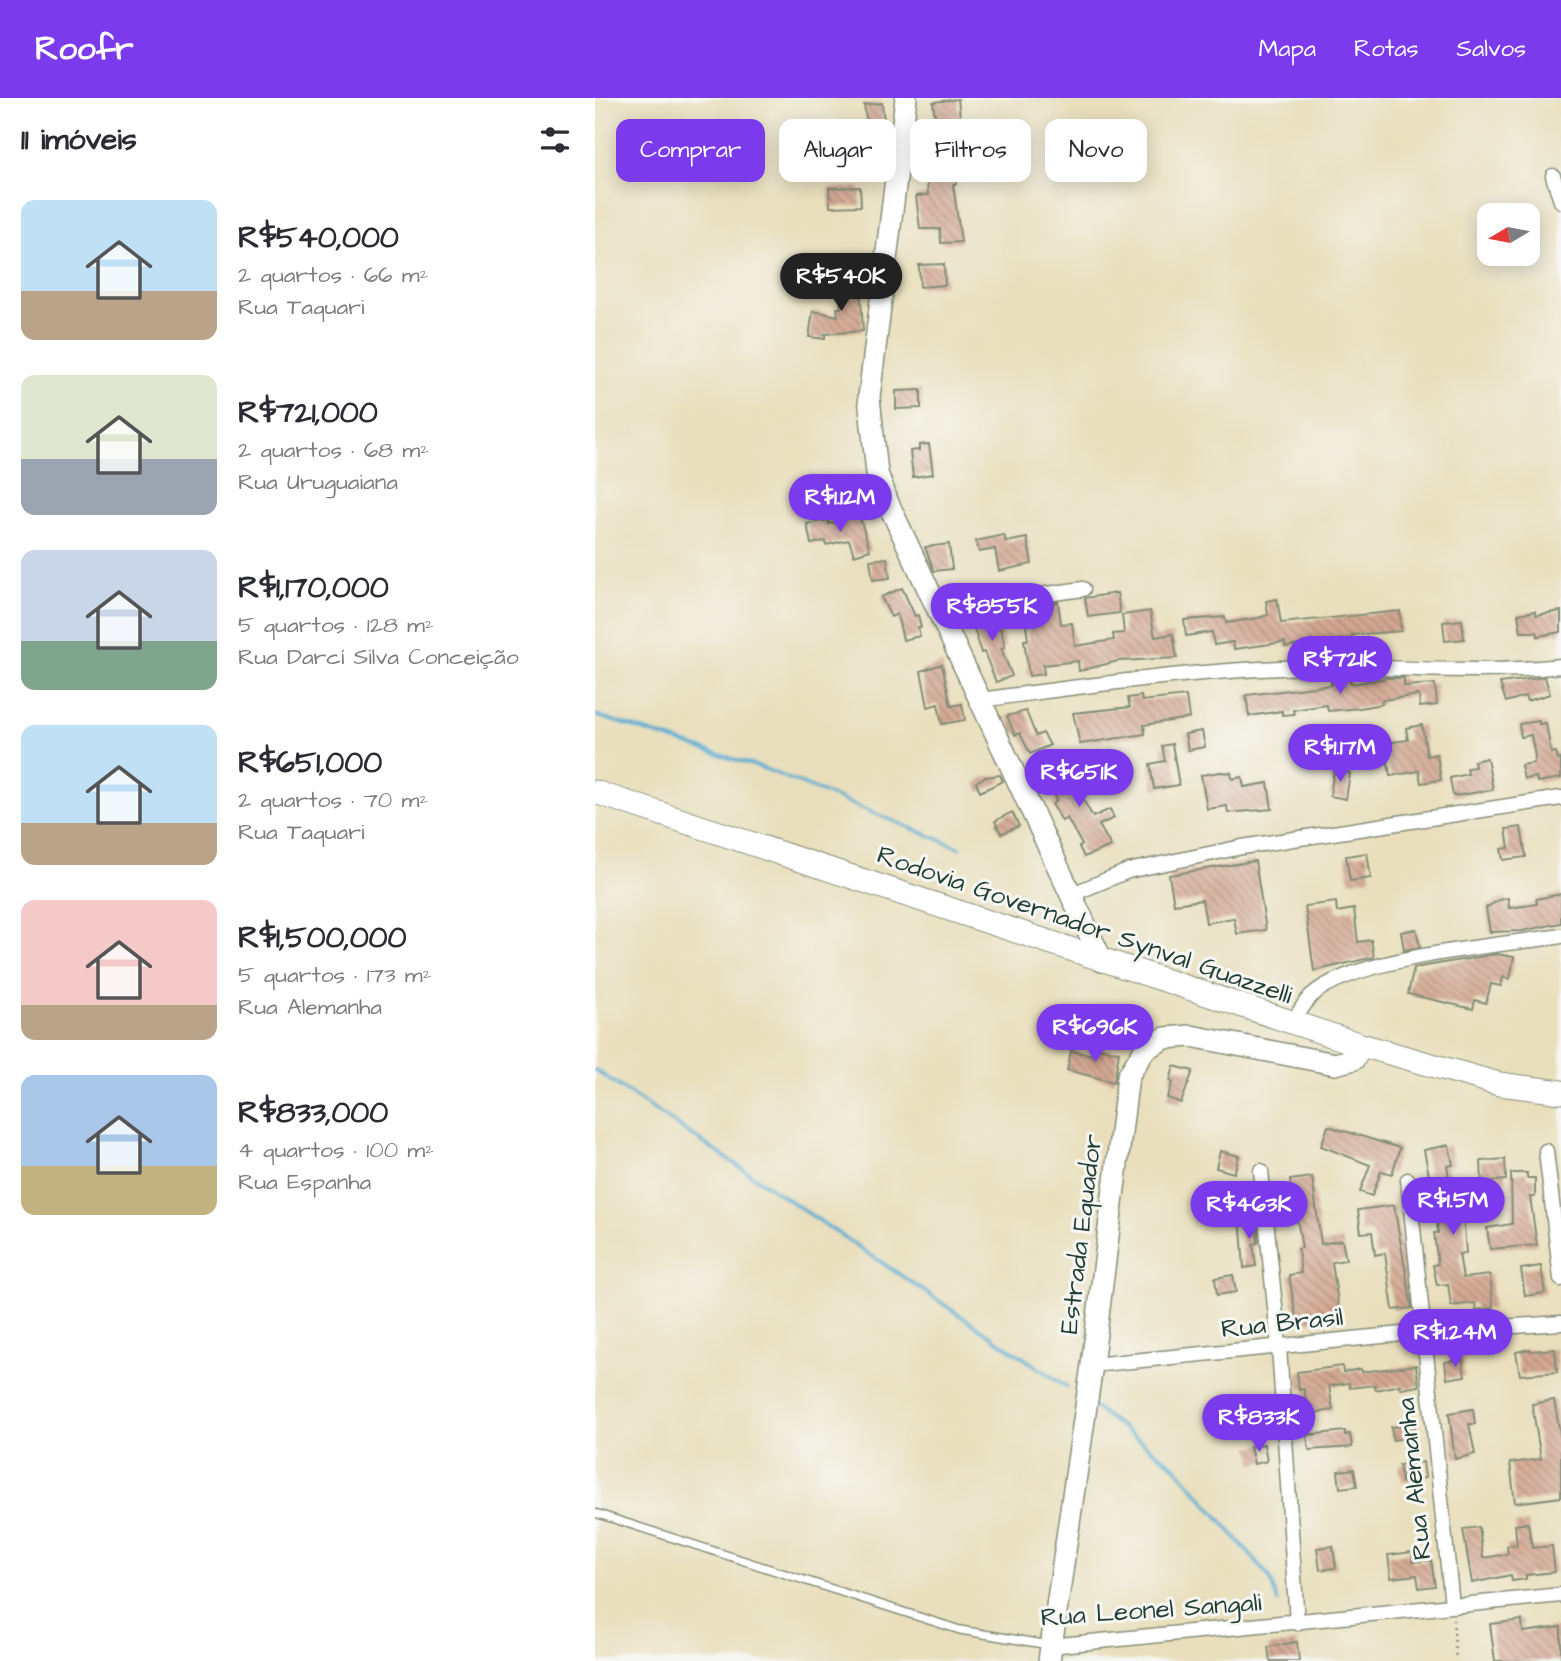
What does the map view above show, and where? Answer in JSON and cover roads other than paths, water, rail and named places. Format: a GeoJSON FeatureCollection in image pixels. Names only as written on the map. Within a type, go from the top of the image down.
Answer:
{"type":"FeatureCollection","features":[{"type":"Feature","properties":{"kind":"main road","name":"Rodovia Governador Synval Guazzelli"},"geometry":{"type":"LineString","coordinates":[[595,792],[1361,1045],[1499,1084],[1561,1092]]}},
{"type":"Feature","properties":{"kind":"street"},"geometry":{"type":"LineString","coordinates":[[906,98],[869,397],[877,473],[888,503],[979,700],[1103,961]]}},
{"type":"Feature","properties":{"kind":"street"},"geometry":{"type":"LineString","coordinates":[[1553,176],[1561,201]]}},
{"type":"Feature","properties":{"kind":"street"},"geometry":{"type":"LineString","coordinates":[[938,609],[1083,589]]}},
{"type":"Feature","properties":{"kind":"street"},"geometry":{"type":"LineString","coordinates":[[979,700],[1130,681],[1281,668],[1475,672],[1561,666]]}},
{"type":"Feature","properties":{"kind":"street"},"geometry":{"type":"LineString","coordinates":[[1070,895],[1128,871],[1242,847],[1561,798]]}},
{"type":"Feature","properties":{"kind":"street"},"geometry":{"type":"LineString","coordinates":[[1292,1023],[1311,996],[1336,980],[1393,962],[1561,936]]}},
{"type":"Feature","properties":{"kind":"street","name":"Estrada Equador"},"geometry":{"type":"LineString","coordinates":[[1049,1653],[1061,1593],[1128,1076],[1145,1049],[1165,1038],[1191,1036],[1335,1064],[1355,1059],[1361,1045]]}},
{"type":"Feature","properties":{"kind":"street"},"geometry":{"type":"LineString","coordinates":[[1546,1151],[1561,1279]]}},
{"type":"Feature","properties":{"kind":"street"},"geometry":{"type":"LineString","coordinates":[[1261,1171],[1279,1346],[1297,1623]]}},
{"type":"Feature","properties":{"kind":"street","name":"Rua Alemanha"},"geometry":{"type":"LineString","coordinates":[[1408,1180],[1452,1605]]}},
{"type":"Feature","properties":{"kind":"street","name":"Rua Brasil"},"geometry":{"type":"LineString","coordinates":[[1092,1365],[1422,1332],[1561,1323]]}},
{"type":"Feature","properties":{"kind":"street","name":"Rua Leonel Sangali"},"geometry":{"type":"LineString","coordinates":[[1049,1653],[1452,1605],[1561,1595]]}},
{"type":"Feature","properties":{"kind":"lane","name":"Rua Leonel Sangali"},"geometry":{"type":"LineString","coordinates":[[595,1513],[960,1630],[1049,1653]]}},
{"type":"Feature","properties":{"kind":"waterway"},"geometry":{"type":"LineString","coordinates":[[595,715],[765,769],[960,848]]}},
{"type":"Feature","properties":{"kind":"waterway"},"geometry":{"type":"LineString","coordinates":[[595,1070],[1067,1387]]}},
{"type":"Feature","properties":{"kind":"waterway"},"geometry":{"type":"LineString","coordinates":[[1094,1407],[1176,1467],[1270,1578],[1278,1602]]}}]}
